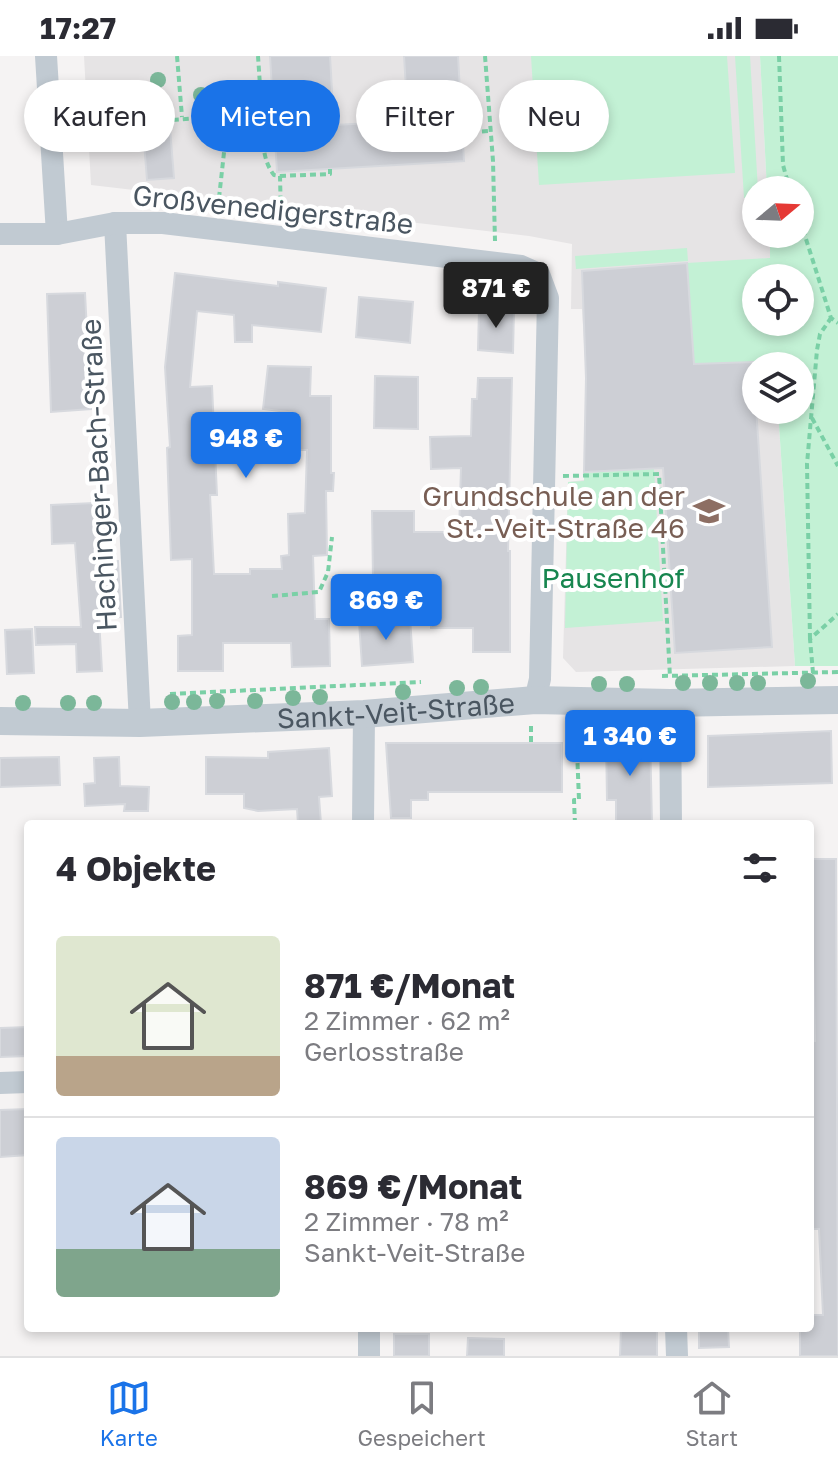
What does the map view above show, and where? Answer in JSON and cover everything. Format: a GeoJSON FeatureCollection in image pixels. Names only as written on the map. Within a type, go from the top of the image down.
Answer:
{"type":"FeatureCollection","features":[{"type":"Feature","properties":{"kind":"street"},"geometry":{"type":"LineString","coordinates":[[46,56],[57,234]]}},
{"type":"Feature","properties":{"kind":"street","name":"Großvenedigerstraße"},"geometry":{"type":"LineString","coordinates":[[0,234],[57,234],[115,223],[163,223],[521,266],[539,274],[548,298],[540,679],[533,710]]}},
{"type":"Feature","properties":{"kind":"street","name":"Hachinger-Bach-Straße"},"geometry":{"type":"LineString","coordinates":[[115,223],[140,723]]}},
{"type":"Feature","properties":{"kind":"street"},"geometry":{"type":"LineString","coordinates":[[670,689],[671,820]]}},
{"type":"Feature","properties":{"kind":"street","name":"Sankt-Veit-Straße"},"geometry":{"type":"LineString","coordinates":[[0,721],[140,723],[533,710],[670,689],[838,700]]}},
{"type":"Feature","properties":{"kind":"street"},"geometry":{"type":"LineString","coordinates":[[363,820],[364,714]]}},
{"type":"Feature","properties":{"kind":"street"},"geometry":{"type":"LineString","coordinates":[[0,1083],[24,1082]]}},
{"type":"Feature","properties":{"kind":"street"},"geometry":{"type":"LineString","coordinates":[[369,1332],[369,1356]]}},
{"type":"Feature","properties":{"kind":"street"},"geometry":{"type":"LineString","coordinates":[[676,1332],[677,1356]]}},
{"type":"Feature","properties":{"kind":"path"},"geometry":{"type":"LineString","coordinates":[[177,56],[182,119]]}},
{"type":"Feature","properties":{"kind":"path"},"geometry":{"type":"LineString","coordinates":[[258,56],[260,80]]}},
{"type":"Feature","properties":{"kind":"path"},"geometry":{"type":"LineString","coordinates":[[485,56],[496,234],[490,263]]}},
{"type":"Feature","properties":{"kind":"path"},"geometry":{"type":"LineString","coordinates":[[779,56],[783,165],[786,176]]}},
{"type":"Feature","properties":{"kind":"path"},"geometry":{"type":"LineString","coordinates":[[175,120],[191,118]]}},
{"type":"Feature","properties":{"kind":"path"},"geometry":{"type":"LineString","coordinates":[[483,131],[489,131]]}},
{"type":"Feature","properties":{"kind":"path"},"geometry":{"type":"LineString","coordinates":[[219,198],[224,152]]}},
{"type":"Feature","properties":{"kind":"path"},"geometry":{"type":"LineString","coordinates":[[265,152],[267,165],[274,175],[330,174],[330,169]]}},
{"type":"Feature","properties":{"kind":"path"},"geometry":{"type":"LineString","coordinates":[[280,176],[282,238]]}},
{"type":"Feature","properties":{"kind":"path"},"geometry":{"type":"LineString","coordinates":[[809,248],[831,318],[838,323]]}},
{"type":"Feature","properties":{"kind":"path"},"geometry":{"type":"LineString","coordinates":[[814,383],[820,334],[831,318]]}},
{"type":"Feature","properties":{"kind":"path"},"geometry":{"type":"LineString","coordinates":[[814,422],[838,466]]}},
{"type":"Feature","properties":{"kind":"path"},"geometry":{"type":"LineString","coordinates":[[810,424],[807,464],[813,673]]}},
{"type":"Feature","properties":{"kind":"path"},"geometry":{"type":"LineString","coordinates":[[584,476],[659,474],[670,689]]}},
{"type":"Feature","properties":{"kind":"path"},"geometry":{"type":"LineString","coordinates":[[272,596],[319,592],[328,572],[332,537]]}},
{"type":"Feature","properties":{"kind":"path"},"geometry":{"type":"LineString","coordinates":[[810,639],[838,614]]}},
{"type":"Feature","properties":{"kind":"path"},"geometry":{"type":"LineString","coordinates":[[531,744],[533,710]]}},
{"type":"Feature","properties":{"kind":"path"},"geometry":{"type":"LineString","coordinates":[[575,820],[574,800],[579,800],[576,718]]}},
{"type":"Feature","properties":{"kind":"shaded area"},"geometry":{"type":"Polygon","coordinates":[[[84,56],[760,56],[766,176],[742,176],[742,248],[771,248],[771,264],[742,264],[742,336],[774,336],[774,352],[742,352],[742,424],[779,424],[795,666],[576,672],[563,658],[568,482],[584,480],[586,378],[582,309],[571,309],[572,244],[529,236],[91,185],[89,152],[175,152],[175,80],[85,80],[84,56]]]}},
{"type":"Feature","properties":{"kind":"green space"},"geometry":{"type":"Polygon","coordinates":[[[531,56],[727,56],[735,173],[539,185],[537,152],[609,152],[609,80],[532,80],[531,56]]]}},
{"type":"Feature","properties":{"kind":"green space"},"geometry":{"type":"Polygon","coordinates":[[[735,56],[750,56],[757,176],[743,176],[735,56]]]}},
{"type":"Feature","properties":{"kind":"green space"},"geometry":{"type":"Polygon","coordinates":[[[760,56],[838,56],[838,666],[795,666],[779,424],[814,424],[814,352],[742,352],[742,362],[694,364],[687,263],[770,258],[770,248],[814,248],[814,176],[766,176],[760,56]]]}},
{"type":"Feature","properties":{"kind":"green space"},"geometry":{"type":"Polygon","coordinates":[[[687,248],[688,261],[576,269],[575,256],[687,248]]]}},
{"type":"Feature","properties":{"kind":"green space","name":"Pausenhof"},"geometry":{"type":"Polygon","coordinates":[[[654,469],[663,621],[565,628],[568,482],[584,481],[584,473],[654,469]]]}},
{"type":"Feature","properties":{"kind":"building"},"geometry":{"type":"Polygon","coordinates":[[[270,56],[330,56],[331,80],[271,80],[270,56]]]}},
{"type":"Feature","properties":{"kind":"building"},"geometry":{"type":"Polygon","coordinates":[[[404,56],[458,56],[459,80],[405,80],[404,56]]]}},
{"type":"Feature","properties":{"kind":"building"},"geometry":{"type":"Polygon","coordinates":[[[356,124],[356,152],[463,152],[464,161],[277,172],[276,152],[340,152],[340,125],[356,124]]]}},
{"type":"Feature","properties":{"kind":"building"},"geometry":{"type":"Polygon","coordinates":[[[145,152],[172,152],[174,178],[147,180],[145,152]]]}},
{"type":"Feature","properties":{"kind":"building"},"geometry":{"type":"Polygon","coordinates":[[[687,263],[694,364],[742,362],[742,424],[757,424],[772,647],[675,653],[663,468],[584,472],[586,378],[582,271],[687,263]]]}},
{"type":"Feature","properties":{"kind":"building"},"geometry":{"type":"Polygon","coordinates":[[[175,273],[278,286],[278,282],[326,288],[321,332],[252,325],[252,342],[235,342],[234,315],[197,311],[190,387],[212,386],[217,495],[210,495],[214,574],[250,574],[250,569],[282,569],[281,556],[289,555],[288,514],[305,513],[307,450],[294,450],[295,413],[263,409],[268,366],[311,367],[310,396],[331,396],[331,473],[334,473],[333,491],[326,491],[327,555],[313,556],[315,619],[329,619],[330,666],[292,667],[291,643],[223,643],[223,671],[178,671],[178,636],[192,635],[192,559],[171,560],[167,448],[170,447],[165,367],[175,273]]]}},
{"type":"Feature","properties":{"kind":"building"},"geometry":{"type":"Polygon","coordinates":[[[85,293],[91,409],[51,412],[47,294],[85,293]]]}},
{"type":"Feature","properties":{"kind":"building"},"geometry":{"type":"Polygon","coordinates":[[[359,297],[413,302],[410,343],[356,337],[359,297]]]}},
{"type":"Feature","properties":{"kind":"building"},"geometry":{"type":"Polygon","coordinates":[[[479,308],[514,309],[513,353],[478,350],[479,308]]]}},
{"type":"Feature","properties":{"kind":"building"},"geometry":{"type":"Polygon","coordinates":[[[375,376],[418,377],[418,429],[374,428],[375,376]]]}},
{"type":"Feature","properties":{"kind":"building"},"geometry":{"type":"Polygon","coordinates":[[[478,378],[512,378],[508,551],[510,652],[473,652],[473,628],[431,628],[431,576],[373,578],[372,511],[414,511],[414,532],[459,532],[461,468],[431,469],[430,437],[471,436],[472,399],[477,399],[478,378]]]}},
{"type":"Feature","properties":{"kind":"building"},"geometry":{"type":"Polygon","coordinates":[[[94,503],[96,562],[118,561],[121,617],[99,618],[102,671],[77,672],[76,644],[36,645],[35,627],[81,627],[75,543],[52,544],[51,505],[94,503]]]}},
{"type":"Feature","properties":{"kind":"building"},"geometry":{"type":"Polygon","coordinates":[[[410,618],[413,662],[362,666],[359,621],[410,618]]]}},
{"type":"Feature","properties":{"kind":"building"},"geometry":{"type":"Polygon","coordinates":[[[32,629],[34,673],[7,674],[5,630],[32,629]]]}},
{"type":"Feature","properties":{"kind":"building"},"geometry":{"type":"Polygon","coordinates":[[[831,731],[832,783],[708,787],[708,736],[831,731]]]}},
{"type":"Feature","properties":{"kind":"building"},"geometry":{"type":"Polygon","coordinates":[[[650,735],[652,820],[616,820],[616,800],[607,800],[606,736],[650,735]]]}},
{"type":"Feature","properties":{"kind":"building"},"geometry":{"type":"Polygon","coordinates":[[[386,743],[562,743],[562,792],[428,792],[428,800],[411,800],[411,818],[391,818],[386,743]]]}},
{"type":"Feature","properties":{"kind":"building"},"geometry":{"type":"Polygon","coordinates":[[[329,748],[332,796],[319,797],[321,820],[298,820],[297,809],[258,811],[244,808],[244,794],[206,794],[206,757],[268,758],[268,752],[329,748]]]}},
{"type":"Feature","properties":{"kind":"building"},"geometry":{"type":"Polygon","coordinates":[[[59,757],[60,785],[0,787],[0,758],[59,757]]]}},
{"type":"Feature","properties":{"kind":"building"},"geometry":{"type":"Polygon","coordinates":[[[119,757],[120,786],[149,787],[148,811],[124,811],[125,804],[85,806],[84,784],[95,783],[94,758],[119,757]]]}},
{"type":"Feature","properties":{"kind":"building"},"geometry":{"type":"Polygon","coordinates":[[[814,859],[836,859],[838,1356],[800,1356],[800,1332],[814,1332],[814,1315],[823,1315],[819,1229],[814,1229],[814,859]]]}},
{"type":"Feature","properties":{"kind":"building"},"geometry":{"type":"Polygon","coordinates":[[[24,1027],[24,1056],[0,1057],[0,1028],[24,1027]]]}},
{"type":"Feature","properties":{"kind":"building"},"geometry":{"type":"Polygon","coordinates":[[[24,1109],[24,1155],[0,1157],[0,1110],[24,1109]]]}},
{"type":"Feature","properties":{"kind":"building"},"geometry":{"type":"Polygon","coordinates":[[[621,1332],[657,1332],[657,1356],[620,1356],[621,1332]]]}},
{"type":"Feature","properties":{"kind":"building"},"geometry":{"type":"Polygon","coordinates":[[[699,1332],[728,1332],[729,1347],[699,1348],[699,1332]]]}},
{"type":"Feature","properties":{"kind":"building"},"geometry":{"type":"Polygon","coordinates":[[[394,1334],[429,1334],[429,1356],[394,1356],[394,1334]]]}},
{"type":"Feature","properties":{"kind":"building"},"geometry":{"type":"Polygon","coordinates":[[[468,1338],[504,1339],[504,1356],[467,1356],[468,1338]]]}},
{"type":"Feature","properties":{"kind":"place","name":"Grundschule an der St.-Veit-Straße 46"},"geometry":{"type":"Point","coordinates":[709,511]}}]}
